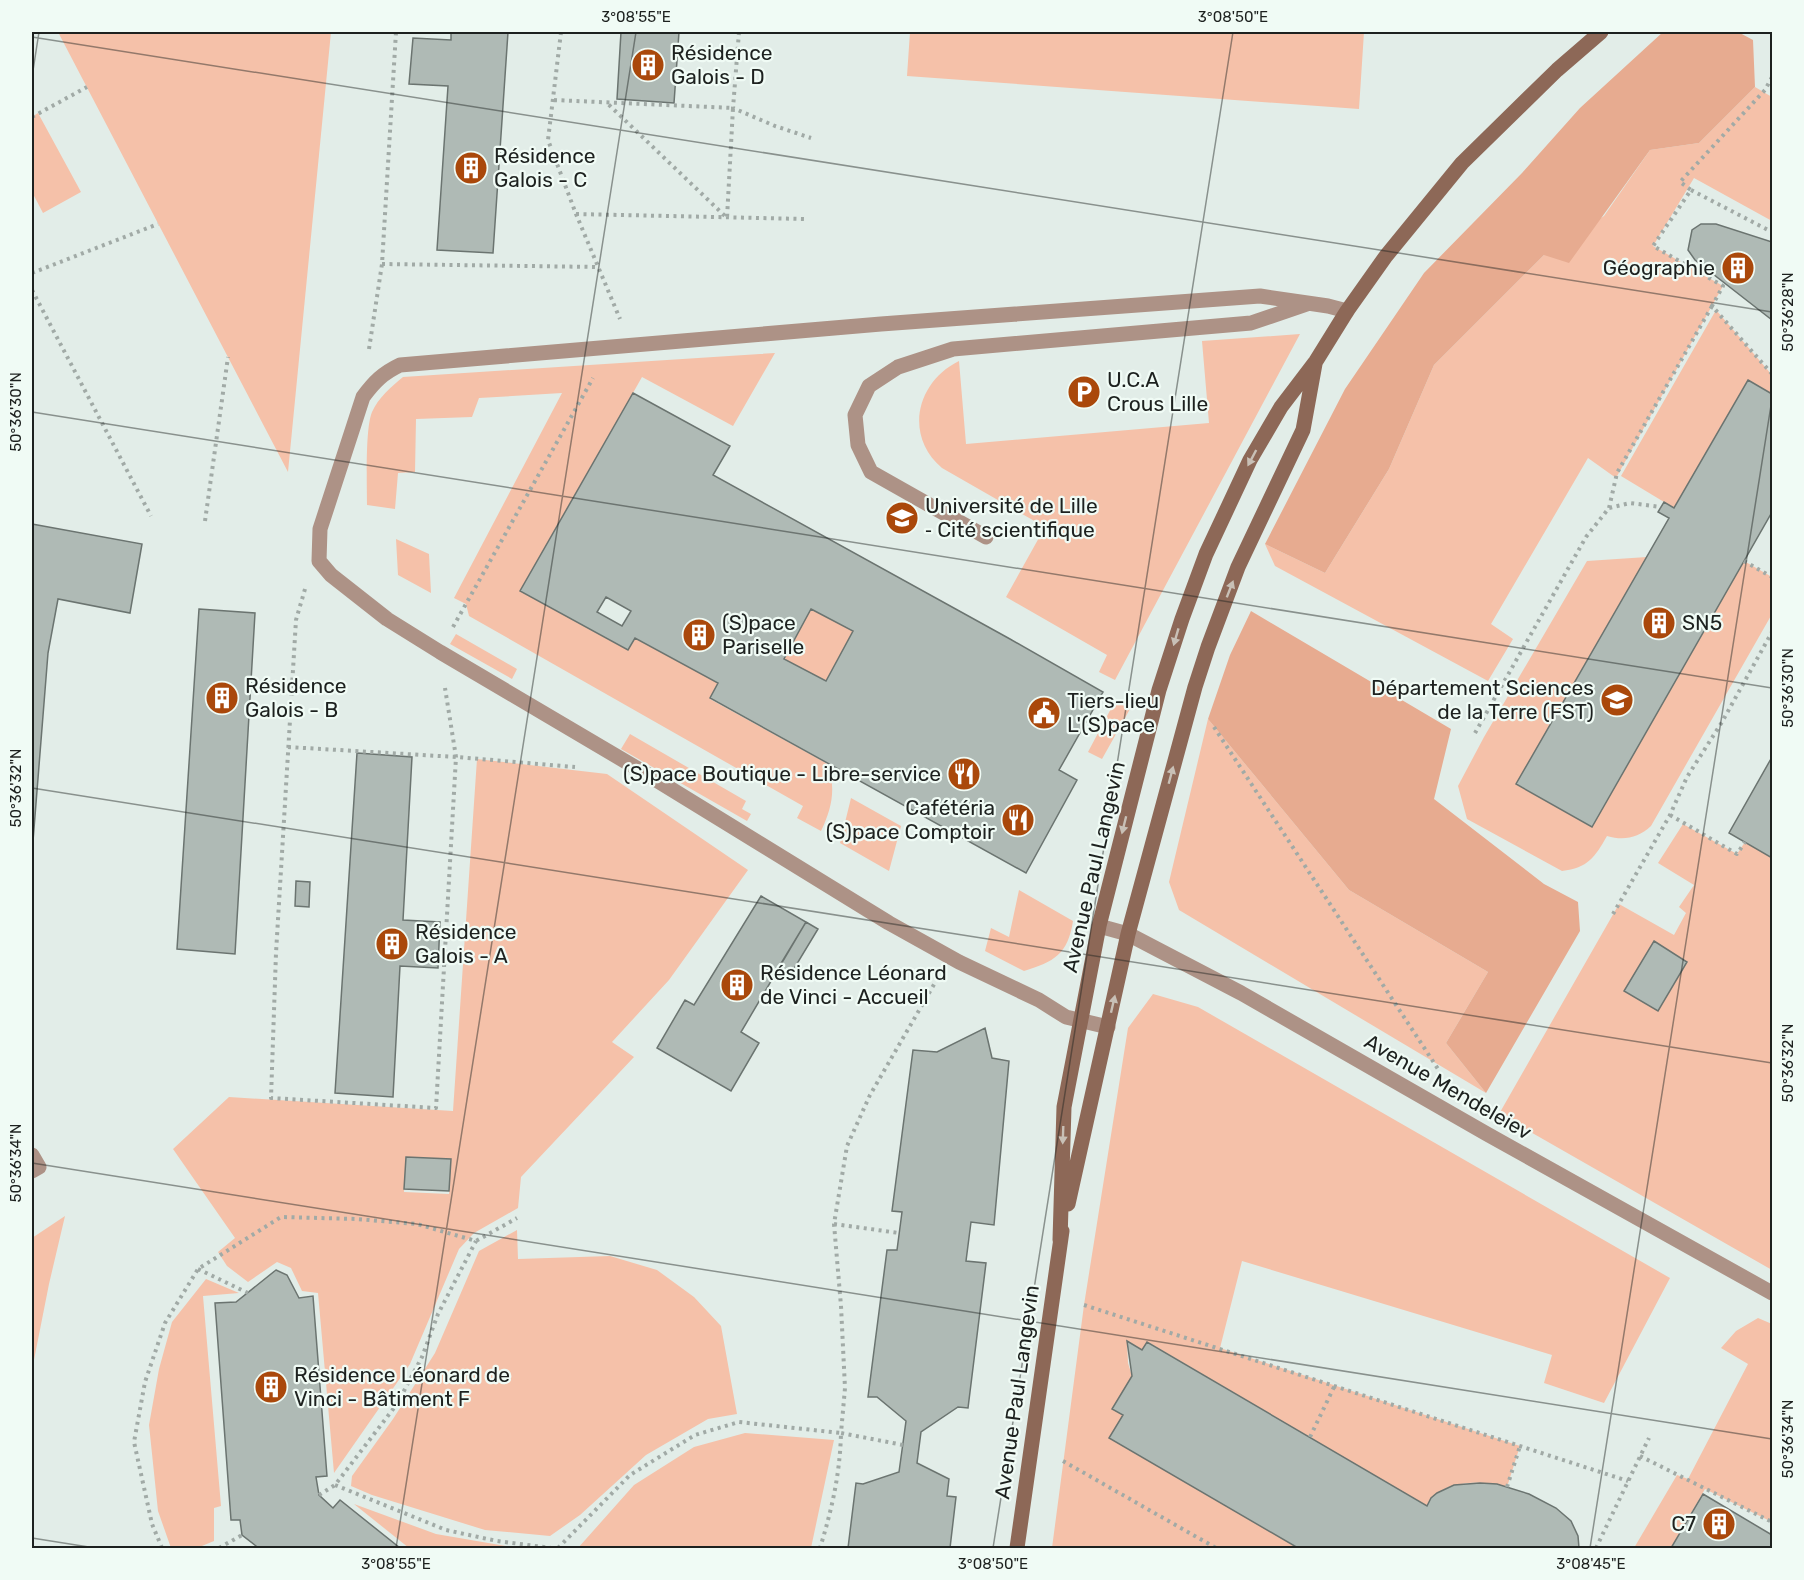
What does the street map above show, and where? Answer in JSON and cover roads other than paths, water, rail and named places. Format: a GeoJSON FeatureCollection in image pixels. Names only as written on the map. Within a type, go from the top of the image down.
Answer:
{"type":"FeatureCollection","features":[{"type":"Feature","properties":{"kind":"street","name":"Avenue Paul Langevin"},"geometry":{"type":"LineString","coordinates":[[1060,1240],[1064,1107],[1099,926],[1159,690],[1206,554],[1250,460],[1281,407],[1316,360],[1386,256],[1462,163],[1549,77],[1601,32]]}},
{"type":"Feature","properties":{"kind":"street"},"geometry":{"type":"LineString","coordinates":[[1108,1027],[1066,1017],[1039,1000],[950,957],[889,923],[645,772],[387,619],[331,575],[319,561],[320,529],[363,398],[374,382],[386,372],[400,365],[1260,296],[1347,311]]}},
{"type":"Feature","properties":{"kind":"street"},"geometry":{"type":"LineString","coordinates":[[986,537],[871,472],[858,445],[855,415],[869,386],[898,367],[953,349],[1251,323],[1310,303]]}},
{"type":"Feature","properties":{"kind":"street","name":"Avenue Paul Langevin"},"geometry":{"type":"LineString","coordinates":[[1017,1548],[1060,1240],[1128,934],[1208,647],[1238,567],[1303,430],[1316,360]]}},
{"type":"Feature","properties":{"kind":"street","name":"Avenue Mendeleiev"},"geometry":{"type":"LineString","coordinates":[[1099,926],[1128,934],[1241,993],[1487,1134],[1773,1293]]}},
{"type":"Feature","properties":{"kind":"street"},"geometry":{"type":"LineString","coordinates":[[32,1155],[39,1167],[32,1172]]}},
{"type":"Feature","properties":{"kind":"place","name":"Résidence Galois - D"},"geometry":{"type":"Point","coordinates":[648,65]}},
{"type":"Feature","properties":{"kind":"place","name":"Résidence Galois - C"},"geometry":{"type":"Point","coordinates":[471,168]}},
{"type":"Feature","properties":{"kind":"place","name":"Géographie"},"geometry":{"type":"Point","coordinates":[1738,268]}},
{"type":"Feature","properties":{"kind":"place","name":"U.C.A Crous Lille"},"geometry":{"type":"Point","coordinates":[1084,392]}},
{"type":"Feature","properties":{"kind":"place","name":"Université de Lille ‐ Cité scientifique"},"geometry":{"type":"Point","coordinates":[902,518]}},
{"type":"Feature","properties":{"kind":"place","name":"SN5"},"geometry":{"type":"Point","coordinates":[1659,623]}},
{"type":"Feature","properties":{"kind":"place","name":"(S)pace Pariselle"},"geometry":{"type":"Point","coordinates":[699,635]}},
{"type":"Feature","properties":{"kind":"place","name":"Résidence Galois - B"},"geometry":{"type":"Point","coordinates":[222,698]}},
{"type":"Feature","properties":{"kind":"place","name":"Département Sciences de la Terre (FST)"},"geometry":{"type":"Point","coordinates":[1617,700]}},
{"type":"Feature","properties":{"kind":"place","name":"Tiers-lieu L'(S)pace"},"geometry":{"type":"Point","coordinates":[1044,713]}},
{"type":"Feature","properties":{"kind":"place","name":"(S)pace Boutique - Libre-service"},"geometry":{"type":"Point","coordinates":[964,774]}},
{"type":"Feature","properties":{"kind":"place","name":"Cafétéria (S)pace Comptoir"},"geometry":{"type":"Point","coordinates":[1018,820]}},
{"type":"Feature","properties":{"kind":"place","name":"Résidence Galois - A"},"geometry":{"type":"Point","coordinates":[392,944]}},
{"type":"Feature","properties":{"kind":"place","name":"Résidence Léonard de Vinci - Accueil"},"geometry":{"type":"Point","coordinates":[737,985]}},
{"type":"Feature","properties":{"kind":"place","name":"Résidence Léonard de Vinci - Bâtiment F"},"geometry":{"type":"Point","coordinates":[271,1387]}},
{"type":"Feature","properties":{"kind":"place","name":"C7"},"geometry":{"type":"Point","coordinates":[1719,1524]}}]}
